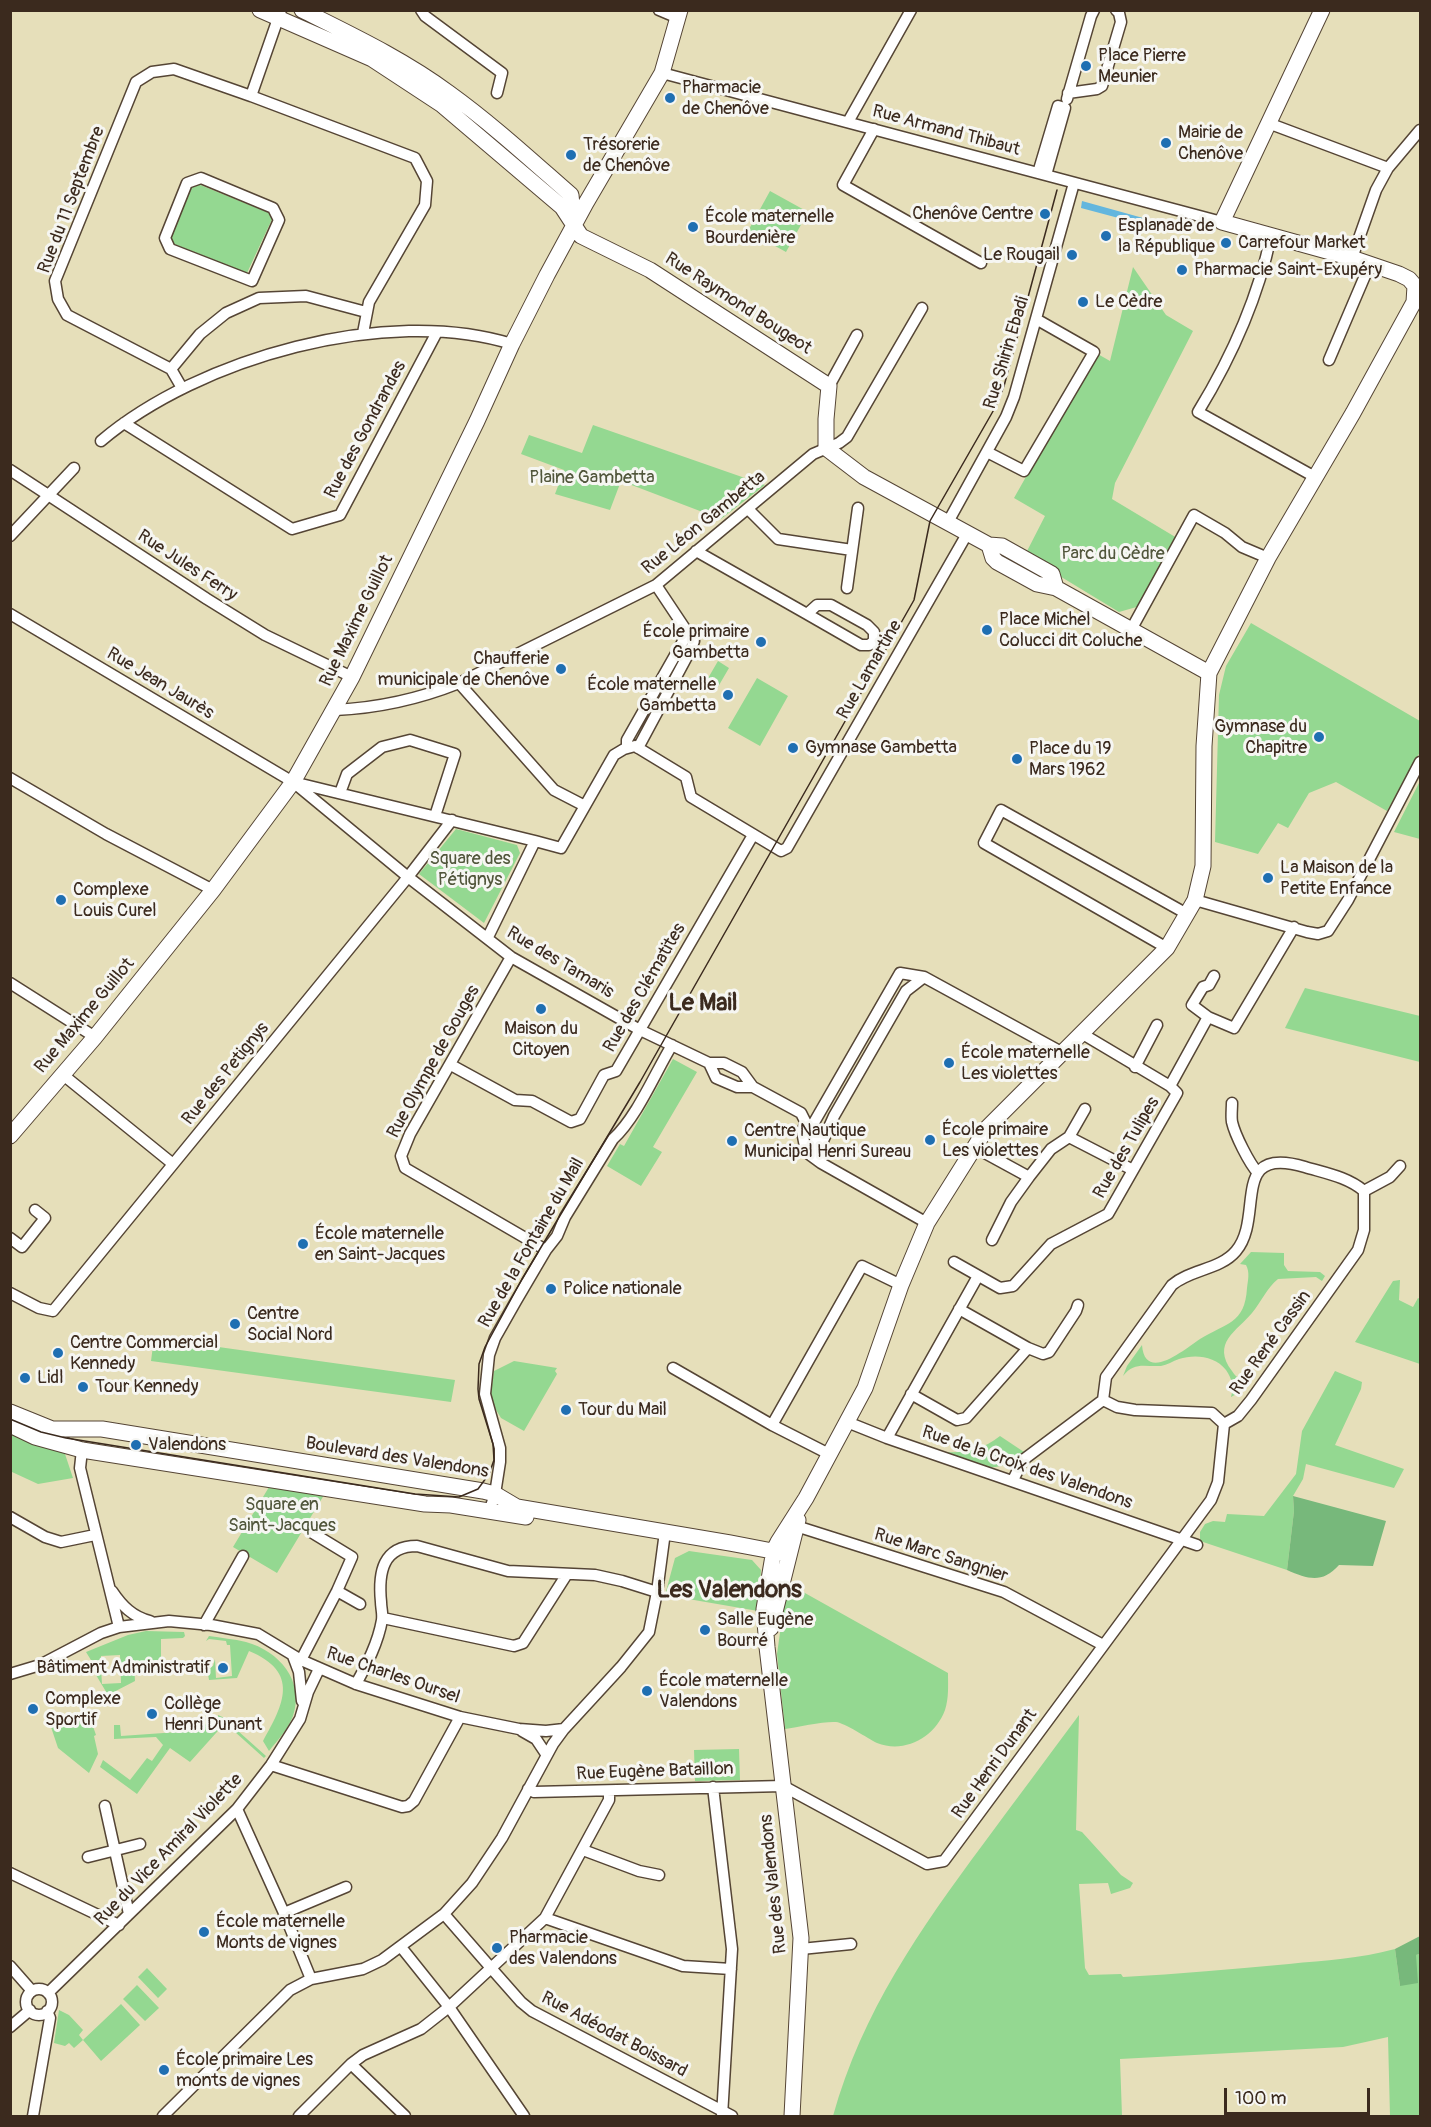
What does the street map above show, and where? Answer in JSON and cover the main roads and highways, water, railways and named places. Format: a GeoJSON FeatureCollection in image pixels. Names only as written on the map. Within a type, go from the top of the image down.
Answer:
{"type":"FeatureCollection","features":[{"type":"Feature","properties":{"kind":"water"},"geometry":{"type":"Polygon","coordinates":[[[1082,201],[1143,218],[1141,224],[1081,208],[1082,201]]]}},
{"type":"Feature","properties":{"kind":"tram line"},"geometry":{"type":"LineString","coordinates":[[10,1419],[41,1432],[66,1438],[415,1494],[459,1497],[478,1489],[489,1474],[494,1460],[493,1444],[478,1389],[479,1364],[485,1347],[522,1279],[640,1082],[914,600],[930,521],[996,406],[1004,386],[1057,190]]}},
{"type":"Feature","properties":{"kind":"place","name":"Place Pierre Meunier"},"geometry":{"type":"Point","coordinates":[1086,66]}},
{"type":"Feature","properties":{"kind":"place","name":"Pharmacie de Chenôve"},"geometry":{"type":"Point","coordinates":[670,98]}},
{"type":"Feature","properties":{"kind":"place","name":"Mairie de Chenôve"},"geometry":{"type":"Point","coordinates":[1166,143]}},
{"type":"Feature","properties":{"kind":"place","name":"Trésorerie de Chenôve"},"geometry":{"type":"Point","coordinates":[571,155]}},
{"type":"Feature","properties":{"kind":"place","name":"Chenôve Centre"},"geometry":{"type":"Point","coordinates":[1045,214]}},
{"type":"Feature","properties":{"kind":"place","name":"École maternelle Bourdenière"},"geometry":{"type":"Point","coordinates":[693,227]}},
{"type":"Feature","properties":{"kind":"place","name":"Esplanade de la République"},"geometry":{"type":"Point","coordinates":[1106,236]}},
{"type":"Feature","properties":{"kind":"place","name":"Carrefour Market"},"geometry":{"type":"Point","coordinates":[1226,243]}},
{"type":"Feature","properties":{"kind":"place","name":"Le Rougail"},"geometry":{"type":"Point","coordinates":[1072,255]}},
{"type":"Feature","properties":{"kind":"place","name":"Pharmacie Saint-Exupéry"},"geometry":{"type":"Point","coordinates":[1182,270]}},
{"type":"Feature","properties":{"kind":"place","name":"Le Cèdre"},"geometry":{"type":"Point","coordinates":[1083,302]}},
{"type":"Feature","properties":{"kind":"place","name":"Place Michel Colucci dit Coluche"},"geometry":{"type":"Point","coordinates":[987,630]}},
{"type":"Feature","properties":{"kind":"place","name":"École primaire Gambetta"},"geometry":{"type":"Point","coordinates":[761,642]}},
{"type":"Feature","properties":{"kind":"place","name":"Chaufferie municipale de Chenôve"},"geometry":{"type":"Point","coordinates":[561,669]}},
{"type":"Feature","properties":{"kind":"place","name":"École maternelle Gambetta"},"geometry":{"type":"Point","coordinates":[728,695]}},
{"type":"Feature","properties":{"kind":"place","name":"Gymnase du Chapitre"},"geometry":{"type":"Point","coordinates":[1319,737]}},
{"type":"Feature","properties":{"kind":"place","name":"Gymnase Gambetta"},"geometry":{"type":"Point","coordinates":[793,748]}},
{"type":"Feature","properties":{"kind":"place","name":"Place du 19 Mars 1962"},"geometry":{"type":"Point","coordinates":[1017,759]}},
{"type":"Feature","properties":{"kind":"place","name":"La Maison de la Petite Enfance"},"geometry":{"type":"Point","coordinates":[1268,878]}},
{"type":"Feature","properties":{"kind":"place","name":"Complexe Louis Curel"},"geometry":{"type":"Point","coordinates":[61,900]}},
{"type":"Feature","properties":{"kind":"place","name":"Maison du Citoyen"},"geometry":{"type":"Point","coordinates":[541,1009]}},
{"type":"Feature","properties":{"kind":"place","name":"École maternelle Les violettes"},"geometry":{"type":"Point","coordinates":[949,1063]}},
{"type":"Feature","properties":{"kind":"place","name":"École primaire Les violettes"},"geometry":{"type":"Point","coordinates":[930,1140]}},
{"type":"Feature","properties":{"kind":"place","name":"Centre Nautique Municipal Henri Sureau"},"geometry":{"type":"Point","coordinates":[732,1141]}},
{"type":"Feature","properties":{"kind":"place","name":"École maternelle en Saint-Jacques"},"geometry":{"type":"Point","coordinates":[303,1244]}},
{"type":"Feature","properties":{"kind":"place","name":"Police nationale"},"geometry":{"type":"Point","coordinates":[551,1289]}},
{"type":"Feature","properties":{"kind":"place","name":"Centre Social Nord"},"geometry":{"type":"Point","coordinates":[235,1324]}},
{"type":"Feature","properties":{"kind":"place","name":"Centre Commercial Kennedy"},"geometry":{"type":"Point","coordinates":[58,1353]}},
{"type":"Feature","properties":{"kind":"place","name":"Lidl"},"geometry":{"type":"Point","coordinates":[25,1378]}},
{"type":"Feature","properties":{"kind":"place","name":"Tour Kennedy"},"geometry":{"type":"Point","coordinates":[83,1387]}},
{"type":"Feature","properties":{"kind":"place","name":"Tour du Mail"},"geometry":{"type":"Point","coordinates":[566,1410]}},
{"type":"Feature","properties":{"kind":"place","name":"Valendons"},"geometry":{"type":"Point","coordinates":[136,1445]}},
{"type":"Feature","properties":{"kind":"place","name":"Salle Eugène Bourré"},"geometry":{"type":"Point","coordinates":[705,1630]}},
{"type":"Feature","properties":{"kind":"place","name":"Bâtiment Administratif"},"geometry":{"type":"Point","coordinates":[223,1668]}},
{"type":"Feature","properties":{"kind":"place","name":"École maternelle Valendons"},"geometry":{"type":"Point","coordinates":[647,1691]}},
{"type":"Feature","properties":{"kind":"place","name":"Complexe Sportif"},"geometry":{"type":"Point","coordinates":[33,1709]}},
{"type":"Feature","properties":{"kind":"place","name":"Collège Henri Dunant"},"geometry":{"type":"Point","coordinates":[152,1714]}},
{"type":"Feature","properties":{"kind":"place","name":"École maternelle Monts de vignes"},"geometry":{"type":"Point","coordinates":[204,1932]}},
{"type":"Feature","properties":{"kind":"place","name":"Pharmacie des Valendons"},"geometry":{"type":"Point","coordinates":[497,1948]}},
{"type":"Feature","properties":{"kind":"place","name":"École primaire Les monts de vignes"},"geometry":{"type":"Point","coordinates":[164,2070]}},
{"type":"Feature","properties":{"kind":"district","name":"Le Mail"},"geometry":{"type":"Point","coordinates":[703,1004]}},
{"type":"Feature","properties":{"kind":"district","name":"Les Valendons"},"geometry":{"type":"Point","coordinates":[729,1591]}},
{"type":"Feature","properties":{"kind":"park label","name":"Plaine Gambetta"},"geometry":{"type":"Point","coordinates":[592,478]}},
{"type":"Feature","properties":{"kind":"park label","name":"Parc du Cèdre"},"geometry":{"type":"Point","coordinates":[1113,554]}},
{"type":"Feature","properties":{"kind":"park label","name":"Square des Pétignys"},"geometry":{"type":"Point","coordinates":[470,869]}},
{"type":"Feature","properties":{"kind":"park label","name":"Square en Saint-Jacques"},"geometry":{"type":"Point","coordinates":[282,1516]}}]}
